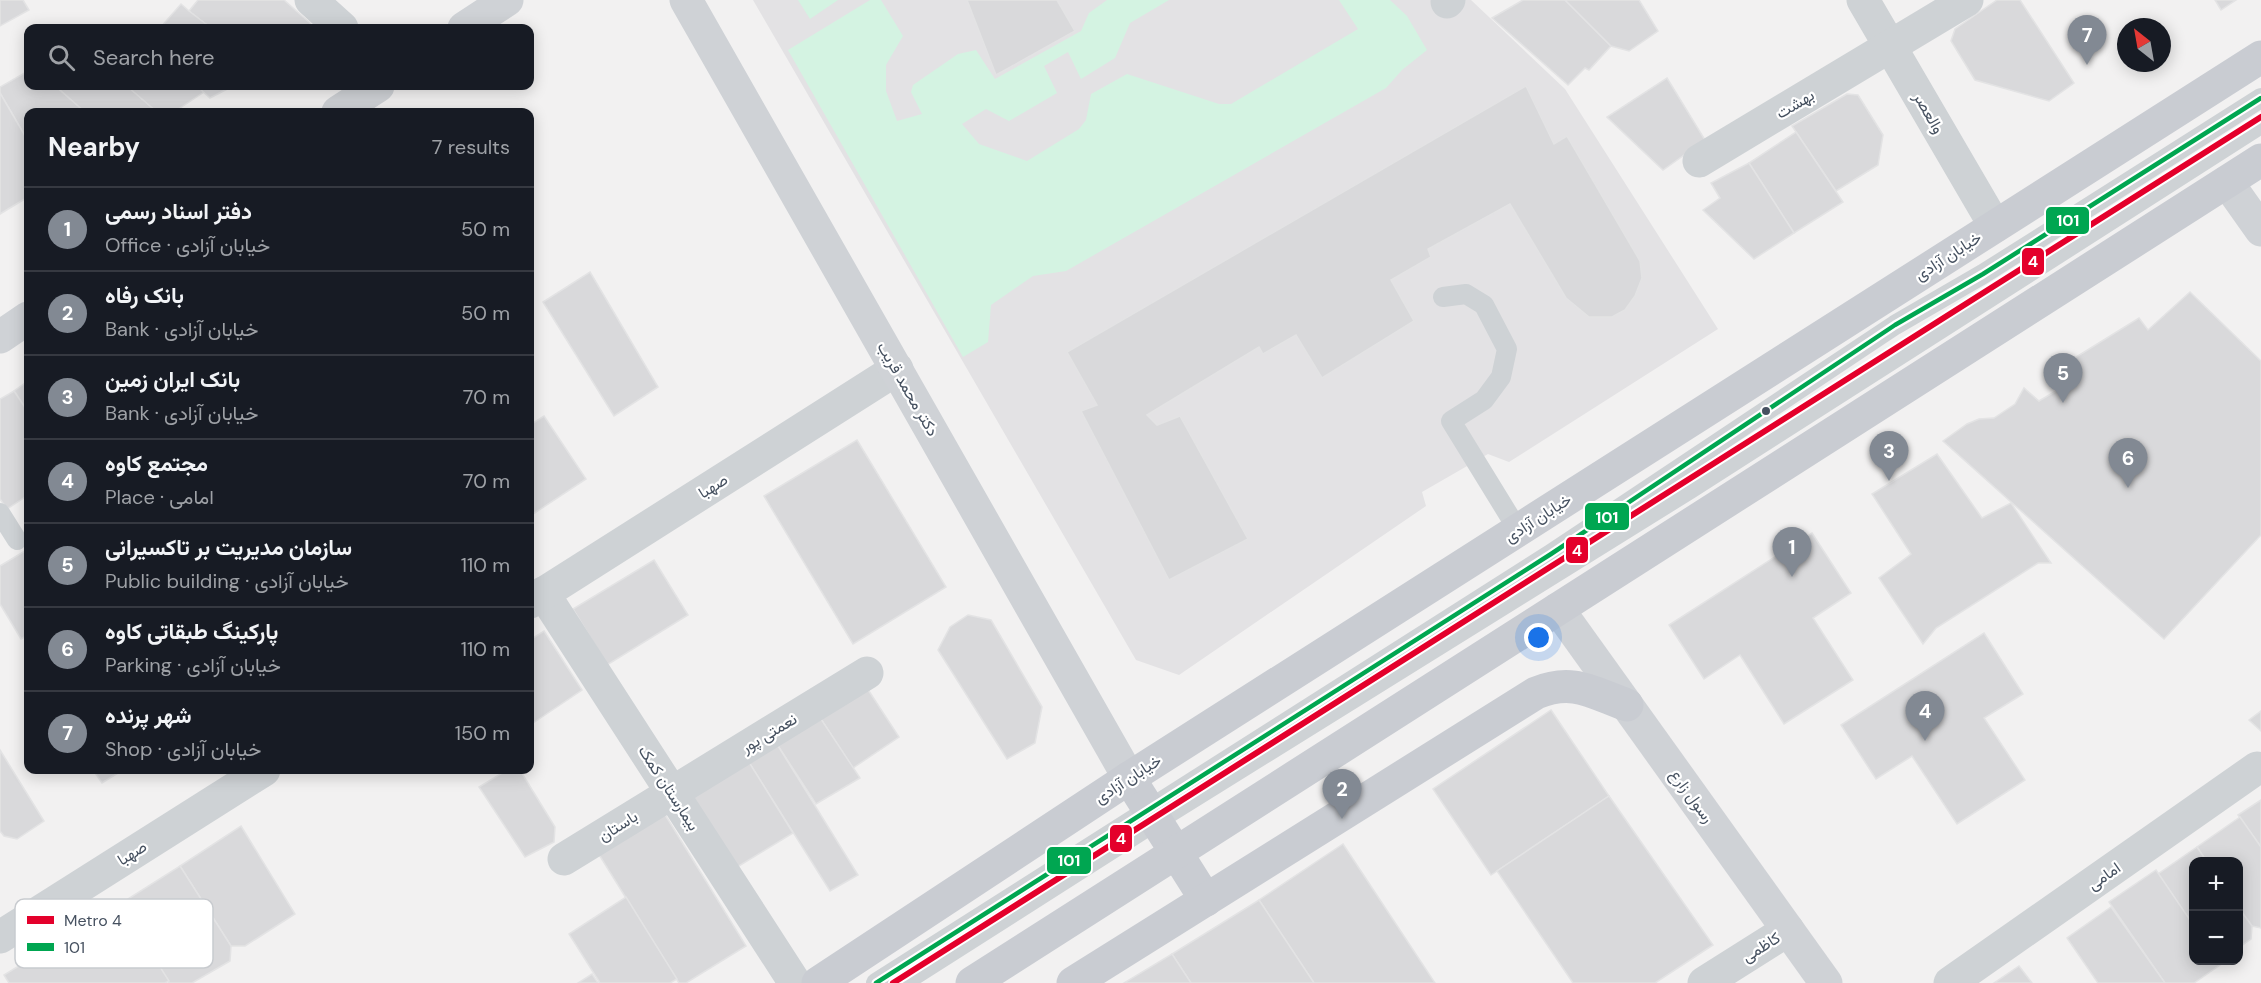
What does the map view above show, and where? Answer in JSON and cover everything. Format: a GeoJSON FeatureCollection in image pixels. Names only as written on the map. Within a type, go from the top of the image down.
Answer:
{"type":"FeatureCollection","features":[{"type":"Feature","properties":{"kind":"main road"},"geometry":{"type":"LineString","coordinates":[[470,24],[507,0]]}},
{"type":"Feature","properties":{"kind":"main road","name":"دکتر محمد قریب"},"geometry":{"type":"LineString","coordinates":[[687,0],[1129,778]]}},
{"type":"Feature","properties":{"kind":"main road","name":"خیابان آزادی"},"geometry":{"type":"LineString","coordinates":[[818,983],[1129,778],[2261,57]]}},
{"type":"Feature","properties":{"kind":"main road"},"geometry":{"type":"LineString","coordinates":[[344,108],[372,90]]}},
{"type":"Feature","properties":{"kind":"main road"},"geometry":{"type":"LineString","coordinates":[[972,983],[2261,160]]}},
{"type":"Feature","properties":{"kind":"main road"},"geometry":{"type":"LineString","coordinates":[[2227,182],[2261,230]]}},
{"type":"Feature","properties":{"kind":"main road"},"geometry":{"type":"LineString","coordinates":[[0,337],[24,321]]}},
{"type":"Feature","properties":{"kind":"main road","name":"رسول زارع"},"geometry":{"type":"LineString","coordinates":[[1558,609],[1826,983]]}},
{"type":"Feature","properties":{"kind":"main road"},"geometry":{"type":"LineString","coordinates":[[1073,983],[1536,693],[1553,686],[1572,685],[1627,705]]}},
{"type":"Feature","properties":{"kind":"main road"},"geometry":{"type":"LineString","coordinates":[[1129,778],[1206,900]]}},
{"type":"Feature","properties":{"kind":"street"},"geometry":{"type":"LineString","coordinates":[[311,0],[338,24]]}},
{"type":"Feature","properties":{"kind":"street","name":"والعصر"},"geometry":{"type":"LineString","coordinates":[[1863,0],[1995,226]]}},
{"type":"Feature","properties":{"kind":"street","name":"بهشت"},"geometry":{"type":"LineString","coordinates":[[1699,161],[1967,0]]}},
{"type":"Feature","properties":{"kind":"street","name":"صهبا"},"geometry":{"type":"LineString","coordinates":[[536,598],[897,369]]}},
{"type":"Feature","properties":{"kind":"street","name":"بیمارستان کمک"},"geometry":{"type":"LineString","coordinates":[[536,598],[671,792],[795,983]]}},
{"type":"Feature","properties":{"kind":"street","name":"نعمتی پور"},"geometry":{"type":"LineString","coordinates":[[671,792],[867,673]]}},
{"type":"Feature","properties":{"kind":"street","name":"امامی"},"geometry":{"type":"LineString","coordinates":[[1950,983],[2257,768]]}},
{"type":"Feature","properties":{"kind":"street","name":"صهبا"},"geometry":{"type":"LineString","coordinates":[[60,899],[258,774]]}},
{"type":"Feature","properties":{"kind":"street","name":"باستان"},"geometry":{"type":"LineString","coordinates":[[564,859],[671,792]]}},
{"type":"Feature","properties":{"kind":"street","name":"صهبا"},"geometry":{"type":"LineString","coordinates":[[0,937],[15,928]]}},
{"type":"Feature","properties":{"kind":"street","name":"کاظمی"},"geometry":{"type":"LineString","coordinates":[[1704,983],[1788,930]]}},
{"type":"Feature","properties":{"kind":"lane"},"geometry":{"type":"LineString","coordinates":[[902,983],[1152,815],[1895,325],[1983,274],[2261,98]]}},
{"type":"Feature","properties":{"kind":"lane"},"geometry":{"type":"LineString","coordinates":[[876,983],[1690,489],[2261,124]]}},
{"type":"Feature","properties":{"kind":"lane"},"geometry":{"type":"LineString","coordinates":[[1443,297],[1466,294],[1484,305],[1507,350],[1501,377],[1484,400],[1451,421],[1518,530]]}},
{"type":"Feature","properties":{"kind":"lane"},"geometry":{"type":"LineString","coordinates":[[0,513],[17,540]]}},
{"type":"Feature","properties":{"kind":"shaded area"},"geometry":{"type":"Polygon","coordinates":[[[753,0],[1471,0],[1565,89],[1718,329],[1509,462],[1488,454],[1422,492],[1426,506],[1179,675],[1136,660],[753,0]]]}},
{"type":"Feature","properties":{"kind":"green space"},"geometry":{"type":"Polygon","coordinates":[[[798,0],[838,0],[810,19],[798,0]]]}},
{"type":"Feature","properties":{"kind":"green space"},"geometry":{"type":"Polygon","coordinates":[[[870,0],[881,0],[903,36],[886,65],[886,91],[897,121],[922,114],[911,92],[913,85],[958,54],[976,50],[995,79],[1081,31],[1089,13],[1107,0],[1169,0],[1130,23],[1115,58],[1081,79],[1068,52],[1044,66],[1057,93],[1009,121],[986,109],[962,124],[979,144],[1027,161],[1079,129],[1086,120],[1091,94],[1127,74],[1219,104],[1231,104],[1358,29],[1339,0],[1390,0],[1407,16],[1427,50],[1402,70],[1386,88],[1066,271],[1033,276],[991,305],[988,342],[963,357],[788,50],[870,0]]]}},
{"type":"Feature","properties":{"kind":"building"},"geometry":{"type":"Polygon","coordinates":[[[0,0],[23,0],[29,10],[0,26],[0,0]]]}},
{"type":"Feature","properties":{"kind":"building"},"geometry":{"type":"Polygon","coordinates":[[[198,0],[284,0],[310,24],[206,24],[189,11],[198,0]]]}},
{"type":"Feature","properties":{"kind":"building"},"geometry":{"type":"Polygon","coordinates":[[[967,0],[1057,0],[1075,31],[996,75],[967,0]]]}},
{"type":"Feature","properties":{"kind":"building"},"geometry":{"type":"Polygon","coordinates":[[[1523,0],[1565,0],[1611,46],[1589,70],[1585,68],[1568,85],[1492,18],[1523,0]]]}},
{"type":"Feature","properties":{"kind":"building"},"geometry":{"type":"Polygon","coordinates":[[[1565,0],[1639,0],[1658,31],[1629,51],[1611,46],[1565,0]]]}},
{"type":"Feature","properties":{"kind":"building"},"geometry":{"type":"Polygon","coordinates":[[[1997,0],[2020,0],[2074,83],[2049,101],[1975,80],[1951,41],[1955,29],[1997,0]]]}},
{"type":"Feature","properties":{"kind":"building"},"geometry":{"type":"Polygon","coordinates":[[[2215,0],[2236,0],[2221,10],[2215,0]]]}},
{"type":"Feature","properties":{"kind":"building"},"geometry":{"type":"Polygon","coordinates":[[[181,4],[206,24],[164,24],[181,4]]]}},
{"type":"Feature","properties":{"kind":"building"},"geometry":{"type":"Polygon","coordinates":[[[24,73],[24,90],[60,90],[80,108],[24,108],[24,134],[0,93],[0,87],[24,73]]]}},
{"type":"Feature","properties":{"kind":"building"},"geometry":{"type":"Polygon","coordinates":[[[1667,78],[1705,140],[1663,170],[1607,117],[1667,78]]]}},
{"type":"Feature","properties":{"kind":"building"},"geometry":{"type":"Polygon","coordinates":[[[1526,86],[1554,144],[1567,136],[1640,261],[1642,278],[1635,296],[1625,310],[1612,317],[1589,317],[1566,298],[1510,204],[1428,249],[1431,257],[1391,280],[1414,321],[1322,378],[1296,335],[1263,354],[1259,347],[1147,415],[1157,425],[1180,416],[1248,539],[1169,580],[1081,411],[1097,405],[1067,352],[1526,86]]]}},
{"type":"Feature","properties":{"kind":"building"},"geometry":{"type":"Polygon","coordinates":[[[60,90],[132,90],[152,108],[80,108],[60,90]]]}},
{"type":"Feature","properties":{"kind":"building"},"geometry":{"type":"Polygon","coordinates":[[[132,90],[202,90],[204,92],[180,108],[152,108],[132,90]]]}},
{"type":"Feature","properties":{"kind":"building"},"geometry":{"type":"Polygon","coordinates":[[[201,90],[225,90],[210,98],[201,90]]]}},
{"type":"Feature","properties":{"kind":"building"},"geometry":{"type":"Polygon","coordinates":[[[0,93],[24,134],[24,199],[0,214],[0,93]]]}},
{"type":"Feature","properties":{"kind":"building"},"geometry":{"type":"Polygon","coordinates":[[[1847,94],[1858,95],[1883,135],[1878,165],[1836,191],[1792,126],[1847,94]]]}},
{"type":"Feature","properties":{"kind":"building"},"geometry":{"type":"Polygon","coordinates":[[[1796,132],[1843,202],[1794,233],[1749,163],[1796,132]]]}},
{"type":"Feature","properties":{"kind":"building"},"geometry":{"type":"Polygon","coordinates":[[[1749,163],[1794,233],[1754,259],[1703,210],[1720,198],[1711,183],[1749,163]]]}},
{"type":"Feature","properties":{"kind":"building"},"geometry":{"type":"Polygon","coordinates":[[[590,272],[658,387],[614,416],[543,302],[590,272]]]}},
{"type":"Feature","properties":{"kind":"building"},"geometry":{"type":"Polygon","coordinates":[[[2190,292],[2261,361],[2261,535],[2164,639],[1943,441],[1967,424],[1979,419],[1994,418],[2015,404],[2024,388],[2039,401],[2078,378],[2068,362],[2139,318],[2148,330],[2190,292]]]}},
{"type":"Feature","properties":{"kind":"building"},"geometry":{"type":"Polygon","coordinates":[[[24,384],[24,406],[14,391],[24,384]]]}},
{"type":"Feature","properties":{"kind":"building"},"geometry":{"type":"Polygon","coordinates":[[[14,391],[24,406],[24,498],[7,509],[0,499],[0,399],[14,391]]]}},
{"type":"Feature","properties":{"kind":"building"},"geometry":{"type":"Polygon","coordinates":[[[544,416],[586,479],[534,513],[534,422],[544,416]]]}},
{"type":"Feature","properties":{"kind":"building"},"geometry":{"type":"Polygon","coordinates":[[[857,440],[946,587],[853,644],[764,496],[857,440]]]}},
{"type":"Feature","properties":{"kind":"building"},"geometry":{"type":"Polygon","coordinates":[[[1937,454],[1982,518],[2011,503],[2051,563],[2038,563],[1936,628],[1923,644],[1879,578],[1911,554],[1872,494],[1937,454]]]}},
{"type":"Feature","properties":{"kind":"building"},"geometry":{"type":"Polygon","coordinates":[[[1812,533],[1851,593],[1813,618],[1853,680],[1784,724],[1740,655],[1704,679],[1669,625],[1812,533]]]}},
{"type":"Feature","properties":{"kind":"building"},"geometry":{"type":"Polygon","coordinates":[[[24,551],[24,637],[21,639],[0,604],[0,566],[24,551]]]}},
{"type":"Feature","properties":{"kind":"building"},"geometry":{"type":"Polygon","coordinates":[[[654,560],[688,615],[607,665],[573,609],[654,560]]]}},
{"type":"Feature","properties":{"kind":"building"},"geometry":{"type":"Polygon","coordinates":[[[968,615],[991,620],[1042,707],[1035,743],[1007,759],[938,650],[950,627],[968,615]]]}},
{"type":"Feature","properties":{"kind":"building"},"geometry":{"type":"Polygon","coordinates":[[[544,631],[582,690],[534,722],[534,637],[544,631]]]}},
{"type":"Feature","properties":{"kind":"building"},"geometry":{"type":"Polygon","coordinates":[[[1984,633],[2023,694],[1984,718],[2025,780],[1957,824],[1912,756],[1876,779],[1841,725],[1984,633]]]}},
{"type":"Feature","properties":{"kind":"building"},"geometry":{"type":"Polygon","coordinates":[[[863,682],[899,737],[853,768],[817,713],[863,682]]]}},
{"type":"Feature","properties":{"kind":"building"},"geometry":{"type":"Polygon","coordinates":[[[1551,710],[1609,796],[1491,875],[1433,789],[1551,710]]]}},
{"type":"Feature","properties":{"kind":"building"},"geometry":{"type":"Polygon","coordinates":[[[2261,711],[2261,731],[2249,720],[2261,711]]]}},
{"type":"Feature","properties":{"kind":"building"},"geometry":{"type":"Polygon","coordinates":[[[817,713],[860,778],[816,804],[775,741],[817,713]]]}},
{"type":"Feature","properties":{"kind":"building"},"geometry":{"type":"Polygon","coordinates":[[[775,741],[858,875],[830,891],[747,759],[775,741]]]}},
{"type":"Feature","properties":{"kind":"building"},"geometry":{"type":"Polygon","coordinates":[[[0,750],[44,821],[17,839],[4,836],[0,831],[0,750]]]}},
{"type":"Feature","properties":{"kind":"building"},"geometry":{"type":"Polygon","coordinates":[[[747,759],[793,833],[734,869],[687,796],[747,759]]]}},
{"type":"Feature","properties":{"kind":"building"},"geometry":{"type":"Polygon","coordinates":[[[96,774],[117,774],[102,783],[96,774]]]}},
{"type":"Feature","properties":{"kind":"building"},"geometry":{"type":"Polygon","coordinates":[[[500,774],[522,774],[555,827],[554,842],[525,857],[479,787],[500,774]]]}},
{"type":"Feature","properties":{"kind":"building"},"geometry":{"type":"Polygon","coordinates":[[[1609,796],[1713,945],[1655,983],[1573,983],[1497,871],[1609,796]]]}},
{"type":"Feature","properties":{"kind":"building"},"geometry":{"type":"Polygon","coordinates":[[[2261,800],[2261,847],[2238,815],[2261,800]]]}},
{"type":"Feature","properties":{"kind":"building"},"geometry":{"type":"Polygon","coordinates":[[[659,805],[746,946],[686,983],[679,983],[593,845],[659,805]]]}},
{"type":"Feature","properties":{"kind":"building"},"geometry":{"type":"Polygon","coordinates":[[[2240,817],[2261,847],[2261,928],[2252,926],[2243,914],[2243,857],[2204,857],[2197,847],[2240,817]]]}},
{"type":"Feature","properties":{"kind":"building"},"geometry":{"type":"Polygon","coordinates":[[[241,826],[295,914],[245,946],[231,946],[213,918],[213,899],[201,899],[180,866],[241,826]]]}},
{"type":"Feature","properties":{"kind":"building"},"geometry":{"type":"Polygon","coordinates":[[[1343,844],[1435,983],[1314,983],[1259,900],[1343,844]]]}},
{"type":"Feature","properties":{"kind":"building"},"geometry":{"type":"Polygon","coordinates":[[[2197,847],[2204,857],[2189,857],[2189,919],[2158,874],[2197,847]]]}},
{"type":"Feature","properties":{"kind":"building"},"geometry":{"type":"Polygon","coordinates":[[[180,866],[201,899],[128,899],[180,866]]]}},
{"type":"Feature","properties":{"kind":"building"},"geometry":{"type":"Polygon","coordinates":[[[2156,870],[2189,919],[2189,965],[2220,965],[2194,983],[2165,983],[2109,902],[2156,870]]]}},
{"type":"Feature","properties":{"kind":"building"},"geometry":{"type":"Polygon","coordinates":[[[626,897],[677,979],[670,983],[600,983],[569,934],[626,897]]]}},
{"type":"Feature","properties":{"kind":"building"},"geometry":{"type":"Polygon","coordinates":[[[1259,900],[1314,983],[1191,983],[1172,954],[1259,900]]]}},
{"type":"Feature","properties":{"kind":"building"},"geometry":{"type":"Polygon","coordinates":[[[2111,907],[2165,983],[2098,983],[2067,938],[2111,907]]]}},
{"type":"Feature","properties":{"kind":"building"},"geometry":{"type":"Polygon","coordinates":[[[2243,914],[2252,926],[2251,939],[2243,945],[2243,914]]]}},
{"type":"Feature","properties":{"kind":"building"},"geometry":{"type":"Polygon","coordinates":[[[213,918],[231,946],[230,961],[192,983],[169,983],[160,968],[213,968],[213,918]]]}},
{"type":"Feature","properties":{"kind":"building"},"geometry":{"type":"Polygon","coordinates":[[[1172,954],[1191,983],[1124,983],[1172,954]]]}},
{"type":"Feature","properties":{"kind":"building"},"geometry":{"type":"Polygon","coordinates":[[[2019,966],[2032,983],[1994,983],[2019,966]]]}},
{"type":"Feature","properties":{"kind":"building"},"geometry":{"type":"Polygon","coordinates":[[[15,968],[161,968],[169,981],[165,983],[9,983],[4,975],[15,968]]]}},
{"type":"Feature","properties":{"kind":"building"},"geometry":{"type":"Polygon","coordinates":[[[592,974],[598,983],[578,983],[592,974]]]}},
{"type":"Feature","properties":{"kind":"metro line","name":"4"},"geometry":{"type":"LineString","coordinates":[[893,983],[2261,117]]}},
{"type":"Feature","properties":{"kind":"transit line","name":"101"},"geometry":{"type":"LineString","coordinates":[[876,983],[1551,554],[1895,325],[1983,274],[2261,98]]}},
{"type":"Feature","properties":{"kind":"place","name":"شهر پرنده"},"geometry":{"type":"Point","coordinates":[2087,65]}},
{"type":"Feature","properties":{"kind":"place","name":"سازمان مدیریت بر تاکسیرانی"},"geometry":{"type":"Point","coordinates":[2063,403]}},
{"type":"Feature","properties":{"kind":"place","name":"بانک ایران زمین"},"geometry":{"type":"Point","coordinates":[1889,481]}},
{"type":"Feature","properties":{"kind":"place","name":"پارکینگ طبقاتی کاوه"},"geometry":{"type":"Point","coordinates":[2128,488]}},
{"type":"Feature","properties":{"kind":"place","name":"دفتر اسناد رسمی"},"geometry":{"type":"Point","coordinates":[1792,577]}},
{"type":"Feature","properties":{"kind":"place","name":"مجتمع کاوه"},"geometry":{"type":"Point","coordinates":[1925,741]}},
{"type":"Feature","properties":{"kind":"place","name":"بانک رفاه"},"geometry":{"type":"Point","coordinates":[1342,819]}}]}
